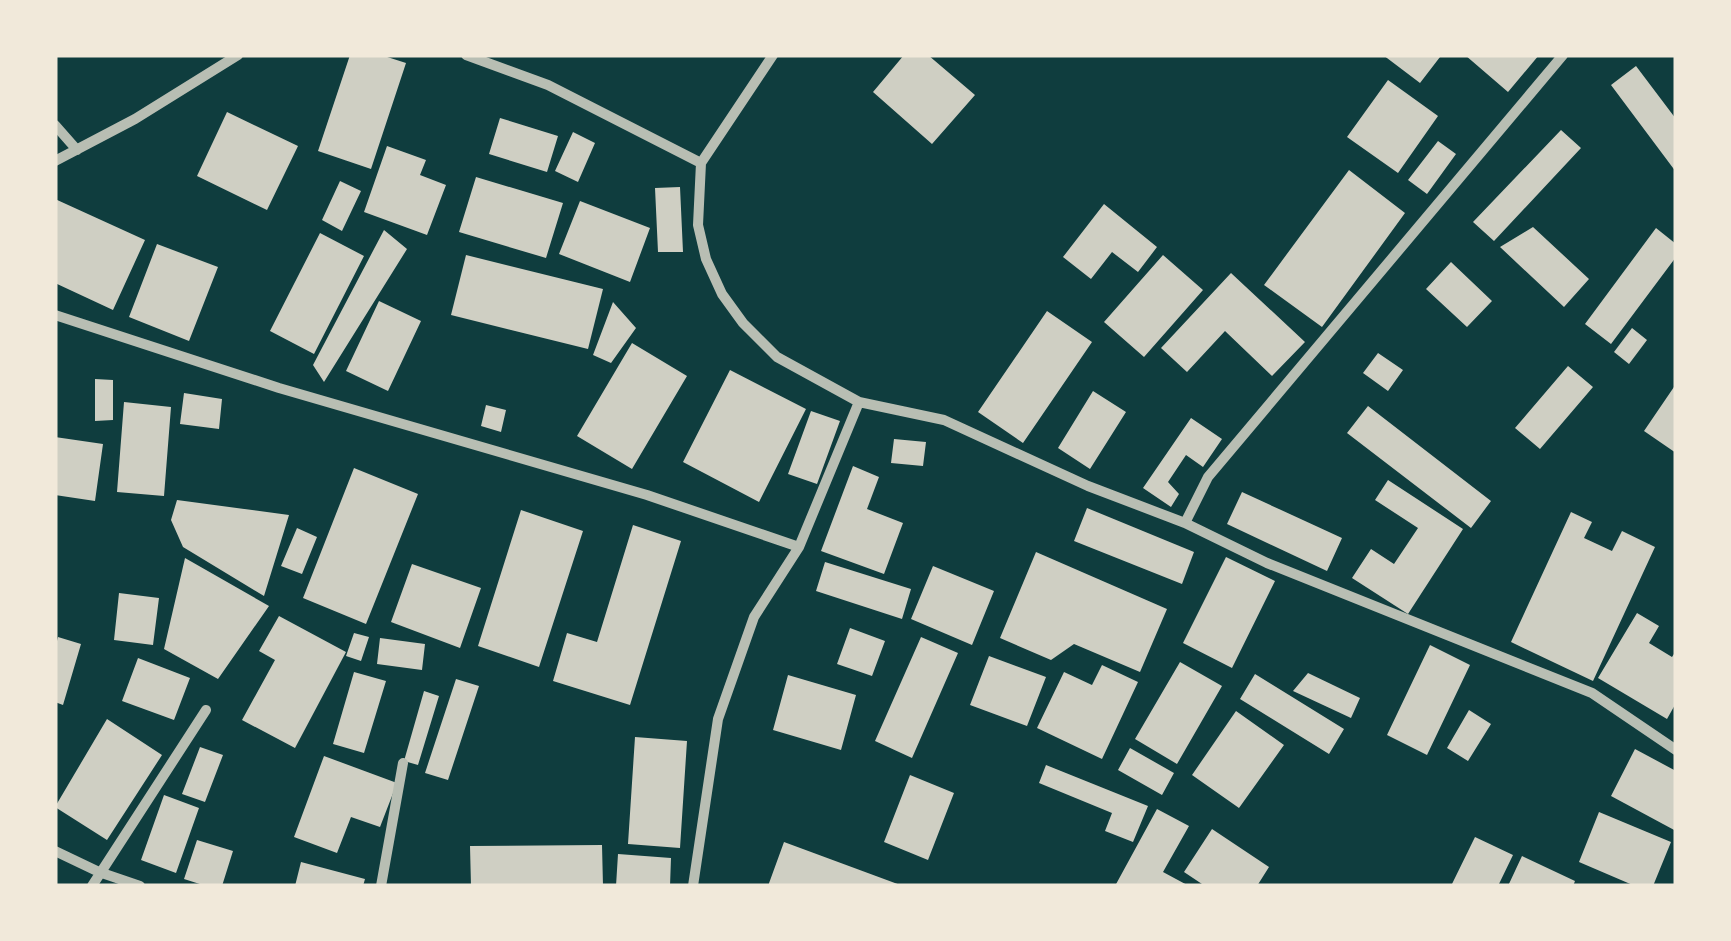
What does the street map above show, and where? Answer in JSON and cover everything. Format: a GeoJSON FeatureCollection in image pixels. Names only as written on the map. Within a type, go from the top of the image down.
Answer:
{"type":"FeatureCollection","features":[{"type":"Feature","properties":{"kind":"street"},"geometry":{"type":"LineString","coordinates":[[55,161],[135,120],[238,55]]}},
{"type":"Feature","properties":{"kind":"street"},"geometry":{"type":"LineString","coordinates":[[466,55],[548,85],[701,163]]}},
{"type":"Feature","properties":{"kind":"street"},"geometry":{"type":"LineString","coordinates":[[773,55],[701,163],[698,226],[706,258],[722,294],[742,323],[777,356],[859,402],[944,420],[1088,486],[1185,523],[1266,563],[1592,693],[1676,750]]}},
{"type":"Feature","properties":{"kind":"street"},"geometry":{"type":"LineString","coordinates":[[1185,523],[1208,477],[1563,55]]}},
{"type":"Feature","properties":{"kind":"street"},"geometry":{"type":"LineString","coordinates":[[55,125],[77,150]]}},
{"type":"Feature","properties":{"kind":"street"},"geometry":{"type":"LineString","coordinates":[[55,314],[279,388],[647,495],[799,547]]}},
{"type":"Feature","properties":{"kind":"street"},"geometry":{"type":"LineString","coordinates":[[693,886],[718,719],[754,617],[799,547],[859,402]]}},
{"type":"Feature","properties":{"kind":"street"},"geometry":{"type":"LineString","coordinates":[[92,886],[206,710]]}},
{"type":"Feature","properties":{"kind":"street"},"geometry":{"type":"LineString","coordinates":[[381,886],[403,763]]}},
{"type":"Feature","properties":{"kind":"street"},"geometry":{"type":"LineString","coordinates":[[55,851],[98,872],[140,886]]}},
{"type":"Feature","properties":{"kind":"building"},"geometry":{"type":"Polygon","coordinates":[[[350,55],[381,55],[406,63],[371,169],[318,151],[350,55]]]}},
{"type":"Feature","properties":{"kind":"building"},"geometry":{"type":"Polygon","coordinates":[[[904,55],[928,55],[975,95],[932,144],[873,92],[904,55]]]}},
{"type":"Feature","properties":{"kind":"building"},"geometry":{"type":"Polygon","coordinates":[[[1383,55],[1438,55],[1440,57],[1420,83],[1383,55]]]}},
{"type":"Feature","properties":{"kind":"building"},"geometry":{"type":"Polygon","coordinates":[[[1465,55],[1539,55],[1508,92],[1465,55]]]}},
{"type":"Feature","properties":{"kind":"building"},"geometry":{"type":"Polygon","coordinates":[[[1636,66],[1676,119],[1676,172],[1611,85],[1636,66]]]}},
{"type":"Feature","properties":{"kind":"building"},"geometry":{"type":"Polygon","coordinates":[[[1388,80],[1438,116],[1398,173],[1347,137],[1388,80]]]}},
{"type":"Feature","properties":{"kind":"building"},"geometry":{"type":"Polygon","coordinates":[[[227,112],[298,146],[267,210],[197,176],[227,112]]]}},
{"type":"Feature","properties":{"kind":"building"},"geometry":{"type":"Polygon","coordinates":[[[500,118],[558,136],[547,172],[489,154],[500,118]]]}},
{"type":"Feature","properties":{"kind":"building"},"geometry":{"type":"Polygon","coordinates":[[[1561,130],[1581,148],[1494,241],[1473,222],[1561,130]]]}},
{"type":"Feature","properties":{"kind":"building"},"geometry":{"type":"Polygon","coordinates":[[[573,132],[595,143],[578,182],[555,171],[573,132]]]}},
{"type":"Feature","properties":{"kind":"building"},"geometry":{"type":"Polygon","coordinates":[[[1438,141],[1456,154],[1427,194],[1408,180],[1438,141]]]}},
{"type":"Feature","properties":{"kind":"building"},"geometry":{"type":"Polygon","coordinates":[[[387,146],[426,160],[420,175],[446,185],[427,235],[364,212],[387,146]]]}},
{"type":"Feature","properties":{"kind":"building"},"geometry":{"type":"Polygon","coordinates":[[[1349,170],[1405,213],[1322,327],[1264,285],[1349,170]]]}},
{"type":"Feature","properties":{"kind":"building"},"geometry":{"type":"Polygon","coordinates":[[[476,177],[563,203],[546,258],[459,232],[476,177]]]}},
{"type":"Feature","properties":{"kind":"building"},"geometry":{"type":"Polygon","coordinates":[[[340,181],[361,191],[342,231],[322,220],[340,181]]]}},
{"type":"Feature","properties":{"kind":"building"},"geometry":{"type":"Polygon","coordinates":[[[680,187],[683,252],[658,252],[655,188],[680,187]]]}},
{"type":"Feature","properties":{"kind":"building"},"geometry":{"type":"Polygon","coordinates":[[[55,199],[145,240],[113,310],[55,283],[55,199]]]}},
{"type":"Feature","properties":{"kind":"building"},"geometry":{"type":"Polygon","coordinates":[[[580,201],[650,228],[630,282],[559,254],[580,201]]]}},
{"type":"Feature","properties":{"kind":"building"},"geometry":{"type":"Polygon","coordinates":[[[1104,204],[1157,247],[1138,272],[1112,252],[1091,279],[1063,257],[1104,204]]]}},
{"type":"Feature","properties":{"kind":"building"},"geometry":{"type":"Polygon","coordinates":[[[1533,227],[1589,279],[1564,307],[1500,247],[1533,227]]]}},
{"type":"Feature","properties":{"kind":"building"},"geometry":{"type":"Polygon","coordinates":[[[1656,228],[1676,244],[1676,257],[1611,344],[1585,324],[1656,228]]]}},
{"type":"Feature","properties":{"kind":"building"},"geometry":{"type":"Polygon","coordinates":[[[384,230],[407,249],[324,382],[313,365],[384,230]]]}},
{"type":"Feature","properties":{"kind":"building"},"geometry":{"type":"Polygon","coordinates":[[[320,233],[364,256],[314,354],[270,331],[320,233]]]}},
{"type":"Feature","properties":{"kind":"building"},"geometry":{"type":"Polygon","coordinates":[[[157,244],[218,267],[189,341],[129,317],[157,244]]]}},
{"type":"Feature","properties":{"kind":"building"},"geometry":{"type":"Polygon","coordinates":[[[466,255],[603,289],[588,349],[451,315],[466,255]]]}},
{"type":"Feature","properties":{"kind":"building"},"geometry":{"type":"Polygon","coordinates":[[[1163,255],[1203,290],[1144,357],[1104,322],[1163,255]]]}},
{"type":"Feature","properties":{"kind":"building"},"geometry":{"type":"Polygon","coordinates":[[[1451,262],[1492,301],[1467,327],[1426,289],[1451,262]]]}},
{"type":"Feature","properties":{"kind":"building"},"geometry":{"type":"Polygon","coordinates":[[[1231,273],[1305,342],[1272,376],[1225,331],[1187,372],[1161,348],[1231,273]]]}},
{"type":"Feature","properties":{"kind":"building"},"geometry":{"type":"Polygon","coordinates":[[[379,301],[421,321],[388,391],[346,371],[379,301]]]}},
{"type":"Feature","properties":{"kind":"building"},"geometry":{"type":"Polygon","coordinates":[[[613,302],[636,328],[611,363],[593,355],[613,302]]]}},
{"type":"Feature","properties":{"kind":"building"},"geometry":{"type":"Polygon","coordinates":[[[1047,311],[1092,342],[1023,443],[978,412],[1047,311]]]}},
{"type":"Feature","properties":{"kind":"building"},"geometry":{"type":"Polygon","coordinates":[[[1632,328],[1647,340],[1629,364],[1614,352],[1632,328]]]}},
{"type":"Feature","properties":{"kind":"building"},"geometry":{"type":"Polygon","coordinates":[[[632,343],[687,376],[632,469],[577,436],[632,343]]]}},
{"type":"Feature","properties":{"kind":"building"},"geometry":{"type":"Polygon","coordinates":[[[1378,353],[1403,370],[1388,391],[1363,373],[1378,353]]]}},
{"type":"Feature","properties":{"kind":"building"},"geometry":{"type":"Polygon","coordinates":[[[1568,366],[1593,387],[1540,449],[1515,428],[1568,366]]]}},
{"type":"Feature","properties":{"kind":"building"},"geometry":{"type":"Polygon","coordinates":[[[730,370],[806,409],[759,502],[683,462],[730,370]]]}},
{"type":"Feature","properties":{"kind":"building"},"geometry":{"type":"Polygon","coordinates":[[[95,379],[113,380],[113,420],[95,421],[95,379]]]}},
{"type":"Feature","properties":{"kind":"building"},"geometry":{"type":"Polygon","coordinates":[[[1676,384],[1676,453],[1644,431],[1676,384]]]}},
{"type":"Feature","properties":{"kind":"building"},"geometry":{"type":"Polygon","coordinates":[[[1093,391],[1126,412],[1090,469],[1058,448],[1093,391]]]}},
{"type":"Feature","properties":{"kind":"building"},"geometry":{"type":"Polygon","coordinates":[[[184,393],[222,399],[219,429],[180,424],[184,393]]]}},
{"type":"Feature","properties":{"kind":"building"},"geometry":{"type":"Polygon","coordinates":[[[124,402],[171,407],[164,496],[117,492],[124,402]]]}},
{"type":"Feature","properties":{"kind":"building"},"geometry":{"type":"Polygon","coordinates":[[[486,405],[506,410],[501,432],[481,426],[486,405]]]}},
{"type":"Feature","properties":{"kind":"building"},"geometry":{"type":"Polygon","coordinates":[[[1368,406],[1491,501],[1471,528],[1347,433],[1368,406]]]}},
{"type":"Feature","properties":{"kind":"building"},"geometry":{"type":"Polygon","coordinates":[[[811,411],[840,421],[817,484],[788,474],[811,411]]]}},
{"type":"Feature","properties":{"kind":"building"},"geometry":{"type":"Polygon","coordinates":[[[1191,418],[1222,439],[1203,467],[1186,455],[1168,482],[1179,494],[1171,507],[1143,488],[1191,418]]]}},
{"type":"Feature","properties":{"kind":"building"},"geometry":{"type":"Polygon","coordinates":[[[55,437],[103,444],[95,501],[55,495],[55,437]]]}},
{"type":"Feature","properties":{"kind":"building"},"geometry":{"type":"Polygon","coordinates":[[[894,439],[926,442],[923,466],[891,463],[894,439]]]}},
{"type":"Feature","properties":{"kind":"building"},"geometry":{"type":"Polygon","coordinates":[[[853,466],[879,477],[867,509],[903,523],[884,574],[821,551],[853,466]]]}},
{"type":"Feature","properties":{"kind":"building"},"geometry":{"type":"Polygon","coordinates":[[[354,468],[418,494],[366,624],[303,598],[354,468]]]}},
{"type":"Feature","properties":{"kind":"building"},"geometry":{"type":"Polygon","coordinates":[[[1388,480],[1463,529],[1408,614],[1352,578],[1371,549],[1394,564],[1418,528],[1375,500],[1388,480]]]}},
{"type":"Feature","properties":{"kind":"building"},"geometry":{"type":"Polygon","coordinates":[[[1242,492],[1342,538],[1327,571],[1227,524],[1242,492]]]}},
{"type":"Feature","properties":{"kind":"building"},"geometry":{"type":"Polygon","coordinates":[[[177,500],[289,515],[264,596],[183,547],[171,520],[177,500]]]}},
{"type":"Feature","properties":{"kind":"building"},"geometry":{"type":"Polygon","coordinates":[[[1087,508],[1194,552],[1182,584],[1074,541],[1087,508]]]}},
{"type":"Feature","properties":{"kind":"building"},"geometry":{"type":"Polygon","coordinates":[[[521,510],[583,531],[539,667],[478,646],[521,510]]]}},
{"type":"Feature","properties":{"kind":"building"},"geometry":{"type":"Polygon","coordinates":[[[1571,512],[1592,522],[1584,538],[1612,551],[1622,531],[1655,547],[1593,681],[1511,642],[1571,512]]]}},
{"type":"Feature","properties":{"kind":"building"},"geometry":{"type":"Polygon","coordinates":[[[633,525],[681,541],[630,705],[553,681],[567,633],[597,642],[633,525]]]}},
{"type":"Feature","properties":{"kind":"building"},"geometry":{"type":"Polygon","coordinates":[[[297,528],[317,537],[302,574],[281,566],[297,528]]]}},
{"type":"Feature","properties":{"kind":"building"},"geometry":{"type":"Polygon","coordinates":[[[1036,552],[1167,609],[1140,672],[1074,644],[1051,660],[1000,638],[1036,552]]]}},
{"type":"Feature","properties":{"kind":"building"},"geometry":{"type":"Polygon","coordinates":[[[1226,557],[1275,581],[1232,668],[1183,643],[1226,557]]]}},
{"type":"Feature","properties":{"kind":"building"},"geometry":{"type":"Polygon","coordinates":[[[185,558],[269,606],[218,679],[164,649],[185,558]]]}},
{"type":"Feature","properties":{"kind":"building"},"geometry":{"type":"Polygon","coordinates":[[[825,562],[911,589],[902,619],[816,591],[825,562]]]}},
{"type":"Feature","properties":{"kind":"building"},"geometry":{"type":"Polygon","coordinates":[[[412,564],[481,588],[460,648],[391,622],[412,564]]]}},
{"type":"Feature","properties":{"kind":"building"},"geometry":{"type":"Polygon","coordinates":[[[933,566],[994,591],[972,645],[911,619],[933,566]]]}},
{"type":"Feature","properties":{"kind":"building"},"geometry":{"type":"Polygon","coordinates":[[[119,593],[159,598],[153,645],[114,640],[119,593]]]}},
{"type":"Feature","properties":{"kind":"building"},"geometry":{"type":"Polygon","coordinates":[[[1637,613],[1659,626],[1649,643],[1672,657],[1676,651],[1676,703],[1667,719],[1598,678],[1637,613]]]}},
{"type":"Feature","properties":{"kind":"building"},"geometry":{"type":"Polygon","coordinates":[[[279,616],[346,652],[295,748],[242,720],[275,660],[259,651],[279,616]]]}},
{"type":"Feature","properties":{"kind":"building"},"geometry":{"type":"Polygon","coordinates":[[[850,628],[885,641],[872,676],[837,664],[850,628]]]}},
{"type":"Feature","properties":{"kind":"building"},"geometry":{"type":"Polygon","coordinates":[[[354,633],[369,637],[361,661],[346,656],[354,633]]]}},
{"type":"Feature","properties":{"kind":"building"},"geometry":{"type":"Polygon","coordinates":[[[58,637],[81,644],[63,705],[55,702],[58,637]]]}},
{"type":"Feature","properties":{"kind":"building"},"geometry":{"type":"Polygon","coordinates":[[[921,637],[958,653],[912,758],[875,741],[921,637]]]}},
{"type":"Feature","properties":{"kind":"building"},"geometry":{"type":"Polygon","coordinates":[[[380,638],[425,644],[422,670],[377,664],[380,638]]]}},
{"type":"Feature","properties":{"kind":"building"},"geometry":{"type":"Polygon","coordinates":[[[1430,645],[1470,665],[1427,755],[1387,735],[1430,645]]]}},
{"type":"Feature","properties":{"kind":"building"},"geometry":{"type":"Polygon","coordinates":[[[989,656],[1046,677],[1027,726],[970,705],[989,656]]]}},
{"type":"Feature","properties":{"kind":"building"},"geometry":{"type":"Polygon","coordinates":[[[138,658],[190,678],[174,720],[122,701],[138,658]]]}},
{"type":"Feature","properties":{"kind":"building"},"geometry":{"type":"Polygon","coordinates":[[[1180,662],[1222,686],[1177,764],[1135,739],[1180,662]]]}},
{"type":"Feature","properties":{"kind":"building"},"geometry":{"type":"Polygon","coordinates":[[[1102,665],[1138,682],[1102,759],[1037,728],[1064,672],[1092,685],[1102,665]]]}},
{"type":"Feature","properties":{"kind":"building"},"geometry":{"type":"Polygon","coordinates":[[[354,672],[386,681],[364,753],[333,744],[354,672]]]}},
{"type":"Feature","properties":{"kind":"building"},"geometry":{"type":"Polygon","coordinates":[[[1308,673],[1360,698],[1351,718],[1293,691],[1308,673]]]}},
{"type":"Feature","properties":{"kind":"building"},"geometry":{"type":"Polygon","coordinates":[[[1255,674],[1344,729],[1329,754],[1240,699],[1255,674]]]}},
{"type":"Feature","properties":{"kind":"building"},"geometry":{"type":"Polygon","coordinates":[[[788,675],[856,695],[841,750],[773,730],[788,675]]]}},
{"type":"Feature","properties":{"kind":"building"},"geometry":{"type":"Polygon","coordinates":[[[456,679],[479,686],[448,780],[425,773],[456,679]]]}},
{"type":"Feature","properties":{"kind":"building"},"geometry":{"type":"Polygon","coordinates":[[[424,691],[439,696],[418,765],[404,761],[424,691]]]}},
{"type":"Feature","properties":{"kind":"building"},"geometry":{"type":"Polygon","coordinates":[[[1469,710],[1491,724],[1468,761],[1447,748],[1469,710]]]}},
{"type":"Feature","properties":{"kind":"building"},"geometry":{"type":"Polygon","coordinates":[[[1236,711],[1284,745],[1239,808],[1192,775],[1236,711]]]}},
{"type":"Feature","properties":{"kind":"building"},"geometry":{"type":"Polygon","coordinates":[[[107,719],[162,755],[107,840],[55,807],[107,719]]]}},
{"type":"Feature","properties":{"kind":"building"},"geometry":{"type":"Polygon","coordinates":[[[635,737],[687,741],[680,848],[628,844],[635,737]]]}},
{"type":"Feature","properties":{"kind":"building"},"geometry":{"type":"Polygon","coordinates":[[[200,747],[223,755],[205,802],[182,794],[200,747]]]}},
{"type":"Feature","properties":{"kind":"building"},"geometry":{"type":"Polygon","coordinates":[[[1130,748],[1174,773],[1162,795],[1118,770],[1130,748]]]}},
{"type":"Feature","properties":{"kind":"building"},"geometry":{"type":"Polygon","coordinates":[[[1635,749],[1676,771],[1676,831],[1611,796],[1635,749]]]}},
{"type":"Feature","properties":{"kind":"building"},"geometry":{"type":"Polygon","coordinates":[[[324,756],[397,783],[380,827],[351,817],[337,853],[294,837],[324,756]]]}},
{"type":"Feature","properties":{"kind":"building"},"geometry":{"type":"Polygon","coordinates":[[[1046,765],[1148,806],[1133,842],[1105,831],[1112,813],[1039,783],[1046,765]]]}},
{"type":"Feature","properties":{"kind":"building"},"geometry":{"type":"Polygon","coordinates":[[[910,775],[954,793],[928,860],[884,842],[910,775]]]}},
{"type":"Feature","properties":{"kind":"building"},"geometry":{"type":"Polygon","coordinates":[[[164,795],[199,808],[176,873],[141,860],[164,795]]]}},
{"type":"Feature","properties":{"kind":"building"},"geometry":{"type":"Polygon","coordinates":[[[1157,809],[1189,826],[1163,872],[1189,886],[1115,886],[1157,809]]]}},
{"type":"Feature","properties":{"kind":"building"},"geometry":{"type":"Polygon","coordinates":[[[1599,812],[1671,842],[1653,886],[1635,886],[1579,862],[1599,812]]]}},
{"type":"Feature","properties":{"kind":"building"},"geometry":{"type":"Polygon","coordinates":[[[1212,829],[1269,867],[1257,886],[1205,886],[1184,872],[1212,829]]]}},
{"type":"Feature","properties":{"kind":"building"},"geometry":{"type":"Polygon","coordinates":[[[1475,837],[1513,855],[1498,886],[1451,886],[1475,837]]]}},
{"type":"Feature","properties":{"kind":"building"},"geometry":{"type":"Polygon","coordinates":[[[197,840],[233,851],[222,886],[184,879],[197,840]]]}},
{"type":"Feature","properties":{"kind":"building"},"geometry":{"type":"Polygon","coordinates":[[[784,842],[903,886],[768,886],[784,842]]]}},
{"type":"Feature","properties":{"kind":"building"},"geometry":{"type":"Polygon","coordinates":[[[602,845],[603,886],[471,886],[470,846],[602,845]]]}},
{"type":"Feature","properties":{"kind":"building"},"geometry":{"type":"Polygon","coordinates":[[[618,854],[671,858],[670,886],[616,886],[618,854]]]}},
{"type":"Feature","properties":{"kind":"building"},"geometry":{"type":"Polygon","coordinates":[[[1522,856],[1575,881],[1573,886],[1508,886],[1522,856]]]}},
{"type":"Feature","properties":{"kind":"building"},"geometry":{"type":"Polygon","coordinates":[[[301,862],[365,879],[363,886],[295,886],[301,862]]]}}]}
